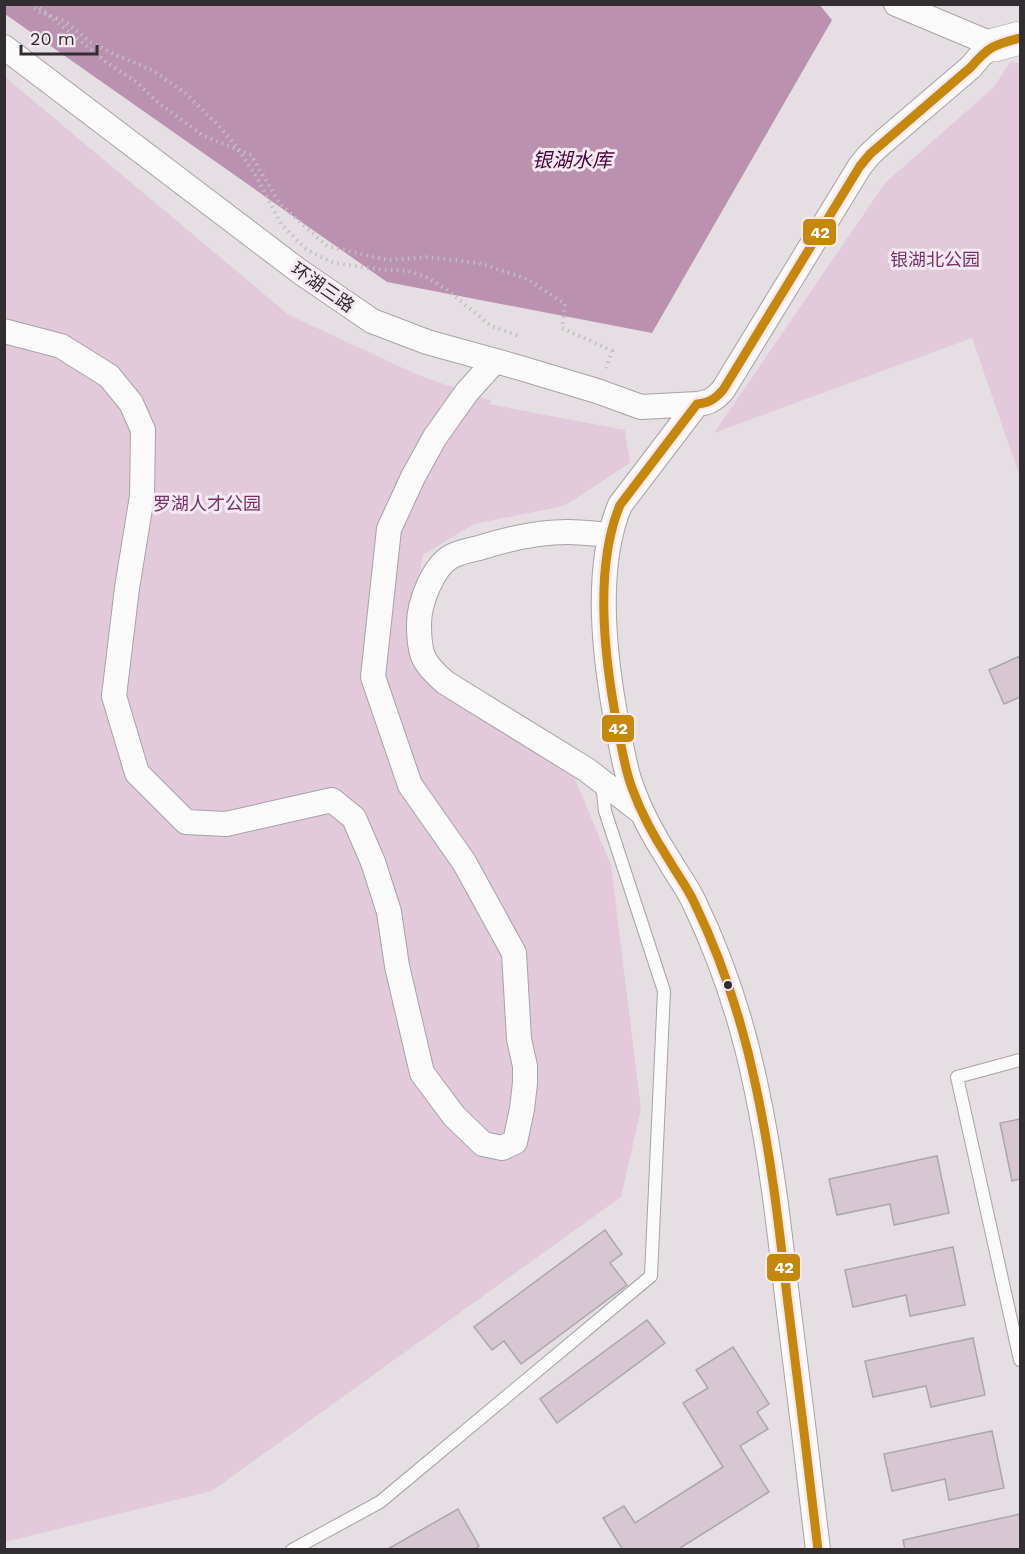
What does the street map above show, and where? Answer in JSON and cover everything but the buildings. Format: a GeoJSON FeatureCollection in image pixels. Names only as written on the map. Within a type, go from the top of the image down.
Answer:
{"type":"FeatureCollection","features":[{"type":"Feature","properties":{"kind":"street"},"geometry":{"type":"LineString","coordinates":[[896,4],[1007,41]]}},
{"type":"Feature","properties":{"kind":"street"},"geometry":{"type":"LineString","coordinates":[[818,1550],[774,1183],[754,1077],[736,1013],[708,935],[693,900],[654,836],[631,785],[611,691],[604,607],[605,570],[613,521],[620,505],[698,404],[707,403],[716,398],[726,385],[860,166],[883,142],[971,67],[981,55],[1007,41]]}},
{"type":"Feature","properties":{"kind":"street","name":"环湖三路"},"geometry":{"type":"LineString","coordinates":[[8,50],[283,259],[372,321],[427,342],[597,391],[641,407],[698,404]]}},
{"type":"Feature","properties":{"kind":"street"},"geometry":{"type":"LineString","coordinates":[[4,331],[62,346],[109,376],[131,404],[144,430],[142,496],[114,696],[137,773],[186,822],[226,824],[332,800],[354,818],[373,862],[389,912],[397,966],[422,1073],[454,1116],[483,1144],[502,1148],[515,1142],[525,1083],[525,1066],[519,1039],[514,953],[464,862],[410,786],[373,676],[389,529],[435,437],[467,392],[495,361]]}},
{"type":"Feature","properties":{"kind":"street"},"geometry":{"type":"LineString","coordinates":[[610,535],[568,532],[510,538],[451,556],[437,570],[428,587],[419,619],[419,638],[422,656],[431,671],[446,683],[587,770],[642,812]]}},
{"type":"Feature","properties":{"kind":"lane"},"geometry":{"type":"LineString","coordinates":[[292,1550],[380,1502],[651,1276],[664,991],[605,811],[602,782]]}},
{"type":"Feature","properties":{"kind":"lane"},"geometry":{"type":"LineString","coordinates":[[1020,1060],[957,1077],[1020,1360]]}},
{"type":"Feature","properties":{"kind":"path"},"geometry":{"type":"LineString","coordinates":[[30,4],[38,11],[64,21],[92,42],[118,56],[153,70],[184,93],[237,146],[281,224],[307,250],[334,262],[383,270],[408,271],[426,277],[446,289],[491,326],[521,337]]}},
{"type":"Feature","properties":{"kind":"path"},"geometry":{"type":"LineString","coordinates":[[35,4],[106,62],[138,83],[156,100],[202,135],[251,155],[280,204],[327,246],[387,260],[428,258],[479,262],[527,279],[566,304],[562,328],[612,351]]}},
{"type":"Feature","properties":{"kind":"green space","name":"银湖北公园"},"geometry":{"type":"Polygon","coordinates":[[[1011,61],[1020,64],[1020,477],[972,338],[714,433],[885,183],[993,88],[1011,61]]]}},
{"type":"Feature","properties":{"kind":"green space","name":"罗湖人才公园"},"geometry":{"type":"Polygon","coordinates":[[[4,76],[289,315],[418,375],[492,401],[489,404],[625,430],[630,463],[564,506],[474,524],[423,555],[407,644],[428,683],[473,714],[573,774],[611,865],[641,1109],[621,1197],[212,1491],[5,1542],[4,76]]]}},
{"type":"Feature","properties":{"kind":"water","name":"银湖水库"},"geometry":{"type":"Polygon","coordinates":[[[5,4],[819,4],[832,20],[652,333],[387,282],[5,14],[5,4]]]}},
{"type":"Feature","properties":{"kind":"transit line","name":"42"},"geometry":{"type":"LineString","coordinates":[[818,1550],[778,1217],[756,1087],[738,1016],[714,947],[691,896],[644,816],[627,774],[613,703],[606,646],[604,616],[606,558],[620,505],[697,404],[712,400],[723,390],[860,166],[870,154],[988,50],[1020,38]]}}]}
